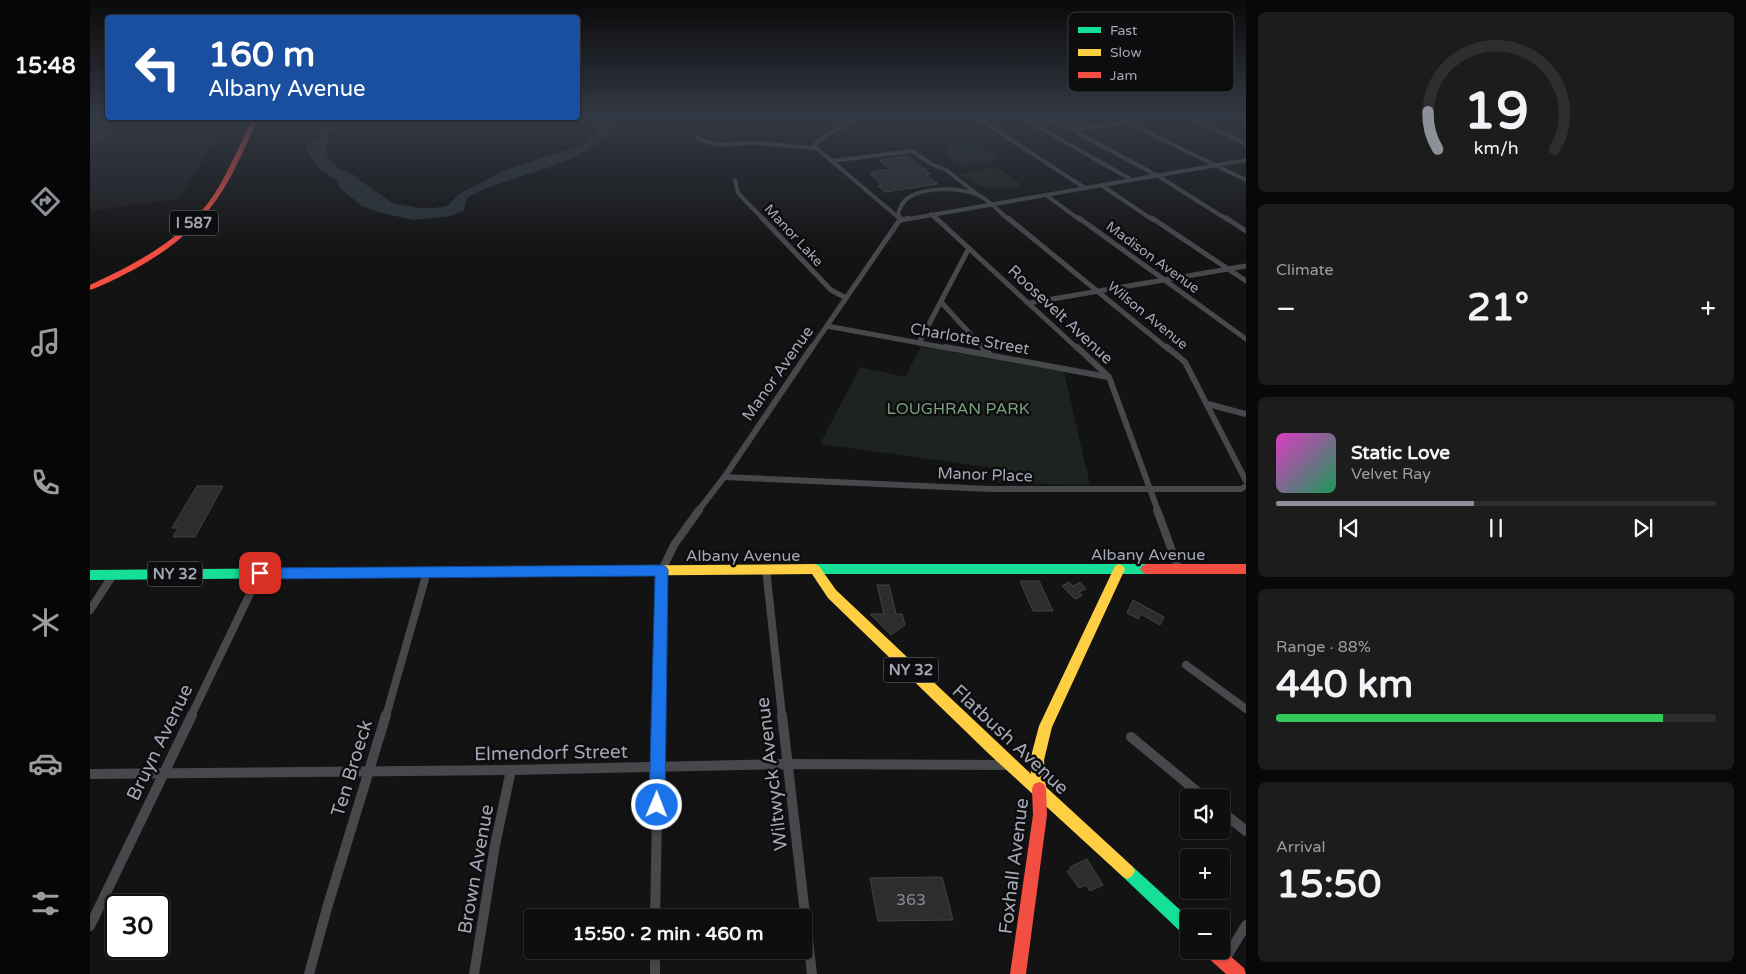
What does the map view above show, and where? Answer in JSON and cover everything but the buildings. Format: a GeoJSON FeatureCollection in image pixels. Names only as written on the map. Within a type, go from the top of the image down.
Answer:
{"type":"FeatureCollection","features":[{"type":"Feature","properties":{"kind":"main road","name":"I 587"},"geometry":{"type":"LineString","coordinates":[[90,282],[150,249],[188,218],[206,195],[223,162]]}},
{"type":"Feature","properties":{"kind":"main road","name":"I 587"},"geometry":{"type":"LineString","coordinates":[[90,288],[151,256],[174,240],[198,218],[216,194],[233,162]]}},
{"type":"Feature","properties":{"kind":"main road","name":"Foxhall Avenue"},"geometry":{"type":"LineString","coordinates":[[1018,974],[1040,815],[1038,760],[1046,726],[1057,699],[1115,581],[1119,568]]}},
{"type":"Feature","properties":{"kind":"main road","name":"Albany Avenue"},"geometry":{"type":"LineString","coordinates":[[90,575],[815,569],[1246,569]]}},
{"type":"Feature","properties":{"kind":"main road","name":"Flatbush Avenue"},"geometry":{"type":"LineString","coordinates":[[815,569],[832,594],[1012,766],[1180,920]]}},
{"type":"Feature","properties":{"kind":"main road"},"geometry":{"type":"LineString","coordinates":[[1224,961],[1238,974]]}},
{"type":"Feature","properties":{"kind":"street"},"geometry":{"type":"LineString","coordinates":[[833,162],[902,220]]}},
{"type":"Feature","properties":{"kind":"street","name":"Wilson Avenue"},"geometry":{"type":"LineString","coordinates":[[928,162],[946,170],[990,204],[1185,362],[1208,404],[1246,485]]}},
{"type":"Feature","properties":{"kind":"street"},"geometry":{"type":"LineString","coordinates":[[1046,162],[1085,188]]}},
{"type":"Feature","properties":{"kind":"street"},"geometry":{"type":"LineString","coordinates":[[1101,162],[1132,180]]}},
{"type":"Feature","properties":{"kind":"street"},"geometry":{"type":"LineString","coordinates":[[1133,162],[1246,231]]}},
{"type":"Feature","properties":{"kind":"street"},"geometry":{"type":"LineString","coordinates":[[1210,162],[1246,180]]}},
{"type":"Feature","properties":{"kind":"street"},"geometry":{"type":"LineString","coordinates":[[902,220],[1234,162]]}},
{"type":"Feature","properties":{"kind":"street","name":"Manor Lake"},"geometry":{"type":"LineString","coordinates":[[735,180],[738,193],[831,290],[846,298]]}},
{"type":"Feature","properties":{"kind":"street"},"geometry":{"type":"LineString","coordinates":[[1101,185],[1246,281]]}},
{"type":"Feature","properties":{"kind":"street"},"geometry":{"type":"LineString","coordinates":[[902,220],[898,214],[898,209],[901,203],[914,195],[942,191],[979,196]]}},
{"type":"Feature","properties":{"kind":"street","name":"Madison Avenue"},"geometry":{"type":"LineString","coordinates":[[1046,195],[1246,339]]}},
{"type":"Feature","properties":{"kind":"street","name":"Roosevelt Avenue"},"geometry":{"type":"LineString","coordinates":[[931,214],[1109,377],[1179,570]]}},
{"type":"Feature","properties":{"kind":"street","name":"Manor Avenue"},"geometry":{"type":"LineString","coordinates":[[662,570],[666,559],[724,477],[757,426],[902,220]]}},
{"type":"Feature","properties":{"kind":"street"},"geometry":{"type":"LineString","coordinates":[[919,343],[969,248]]}},
{"type":"Feature","properties":{"kind":"street"},"geometry":{"type":"LineString","coordinates":[[1029,303],[1246,266]]}},
{"type":"Feature","properties":{"kind":"street"},"geometry":{"type":"LineString","coordinates":[[940,302],[990,356]]}},
{"type":"Feature","properties":{"kind":"street","name":"Charlotte Street"},"geometry":{"type":"LineString","coordinates":[[827,326],[1109,377]]}},
{"type":"Feature","properties":{"kind":"street"},"geometry":{"type":"LineString","coordinates":[[1208,404],[1246,414]]}},
{"type":"Feature","properties":{"kind":"street","name":"Manor Place"},"geometry":{"type":"LineString","coordinates":[[724,477],[991,489],[1241,489],[1246,485]]}},
{"type":"Feature","properties":{"kind":"street"},"geometry":{"type":"LineString","coordinates":[[656,909],[657,768],[662,570]]}},
{"type":"Feature","properties":{"kind":"street","name":"Wiltwyck Avenue"},"geometry":{"type":"LineString","coordinates":[[766,570],[812,974]]}},
{"type":"Feature","properties":{"kind":"street","name":"Ten Broeck"},"geometry":{"type":"LineString","coordinates":[[309,974],[427,572]]}},
{"type":"Feature","properties":{"kind":"street","name":"Bruyn Avenue"},"geometry":{"type":"LineString","coordinates":[[90,926],[260,573]]}},
{"type":"Feature","properties":{"kind":"street"},"geometry":{"type":"LineString","coordinates":[[90,610],[113,575]]}},
{"type":"Feature","properties":{"kind":"street"},"geometry":{"type":"LineString","coordinates":[[1186,665],[1246,708]]}},
{"type":"Feature","properties":{"kind":"street"},"geometry":{"type":"LineString","coordinates":[[1131,737],[1194,789]]}},
{"type":"Feature","properties":{"kind":"street","name":"Elmendorf Street"},"geometry":{"type":"LineString","coordinates":[[90,774],[657,768],[787,764],[1012,766]]}},
{"type":"Feature","properties":{"kind":"street","name":"Brown Avenue"},"geometry":{"type":"LineString","coordinates":[[474,974],[511,770]]}},
{"type":"Feature","properties":{"kind":"street"},"geometry":{"type":"LineString","coordinates":[[1230,818],[1246,831]]}},
{"type":"Feature","properties":{"kind":"street"},"geometry":{"type":"LineString","coordinates":[[1224,961],[1246,925]]}},
{"type":"Feature","properties":{"kind":"street"},"geometry":{"type":"LineString","coordinates":[[655,959],[655,974]]}},
{"type":"Feature","properties":{"kind":"shaded area"},"geometry":{"type":"Polygon","coordinates":[[[90,162],[202,162],[179,199],[90,211],[90,162]]]}},
{"type":"Feature","properties":{"kind":"shaded area"},"geometry":{"type":"Polygon","coordinates":[[[315,162],[333,162],[340,169],[354,175],[383,201],[419,208],[447,206],[459,194],[503,171],[529,162],[560,162],[483,190],[467,198],[464,210],[451,216],[413,220],[378,212],[362,206],[341,189],[335,179],[321,170],[315,162]]]}},
{"type":"Feature","properties":{"kind":"green space"},"geometry":{"type":"Polygon","coordinates":[[[954,162],[982,162],[962,167],[954,162]]]}},
{"type":"Feature","properties":{"kind":"green space"},"geometry":{"type":"Polygon","coordinates":[[[989,167],[1003,171],[1023,186],[1006,189],[990,188],[967,180],[960,175],[989,167]]]}},
{"type":"Feature","properties":{"kind":"green space","name":"LOUGHRAN PARK"},"geometry":{"type":"Polygon","coordinates":[[[921,346],[1064,372],[1090,485],[999,483],[995,468],[820,444],[860,367],[905,377],[921,346]]]}},
{"type":"Feature","properties":{"kind":"waterway"},"geometry":{"type":"LineString","coordinates":[[358,182],[391,206],[405,209]]}},
{"type":"Feature","properties":{"kind":"traffic: fast"},"geometry":{"type":"LineString","coordinates":[[815,569],[1146,569]]}},
{"type":"Feature","properties":{"kind":"traffic: fast"},"geometry":{"type":"LineString","coordinates":[[90,575],[432,572]]}},
{"type":"Feature","properties":{"kind":"traffic: fast"},"geometry":{"type":"LineString","coordinates":[[1127,871],[1180,920]]}},
{"type":"Feature","properties":{"kind":"traffic: slow"},"geometry":{"type":"LineString","coordinates":[[815,569],[832,594],[994,749],[1127,871]]}},
{"type":"Feature","properties":{"kind":"traffic: slow"},"geometry":{"type":"LineString","coordinates":[[432,572],[815,569]]}},
{"type":"Feature","properties":{"kind":"traffic: slow"},"geometry":{"type":"LineString","coordinates":[[1039,789],[1037,760],[1046,726],[1119,569]]}},
{"type":"Feature","properties":{"kind":"traffic: jam"},"geometry":{"type":"LineString","coordinates":[[90,288],[140,263],[186,231],[211,203],[234,162]]}},
{"type":"Feature","properties":{"kind":"traffic: jam"},"geometry":{"type":"LineString","coordinates":[[1146,569],[1246,569]]}},
{"type":"Feature","properties":{"kind":"traffic: jam"},"geometry":{"type":"LineString","coordinates":[[1018,974],[1040,815],[1039,789]]}},
{"type":"Feature","properties":{"kind":"traffic: jam"},"geometry":{"type":"LineString","coordinates":[[1222,959],[1238,974]]}},
{"type":"Feature","properties":{"kind":"route"},"geometry":{"type":"LineString","coordinates":[[260,573],[662,570],[660,582],[657,805]]}}]}
